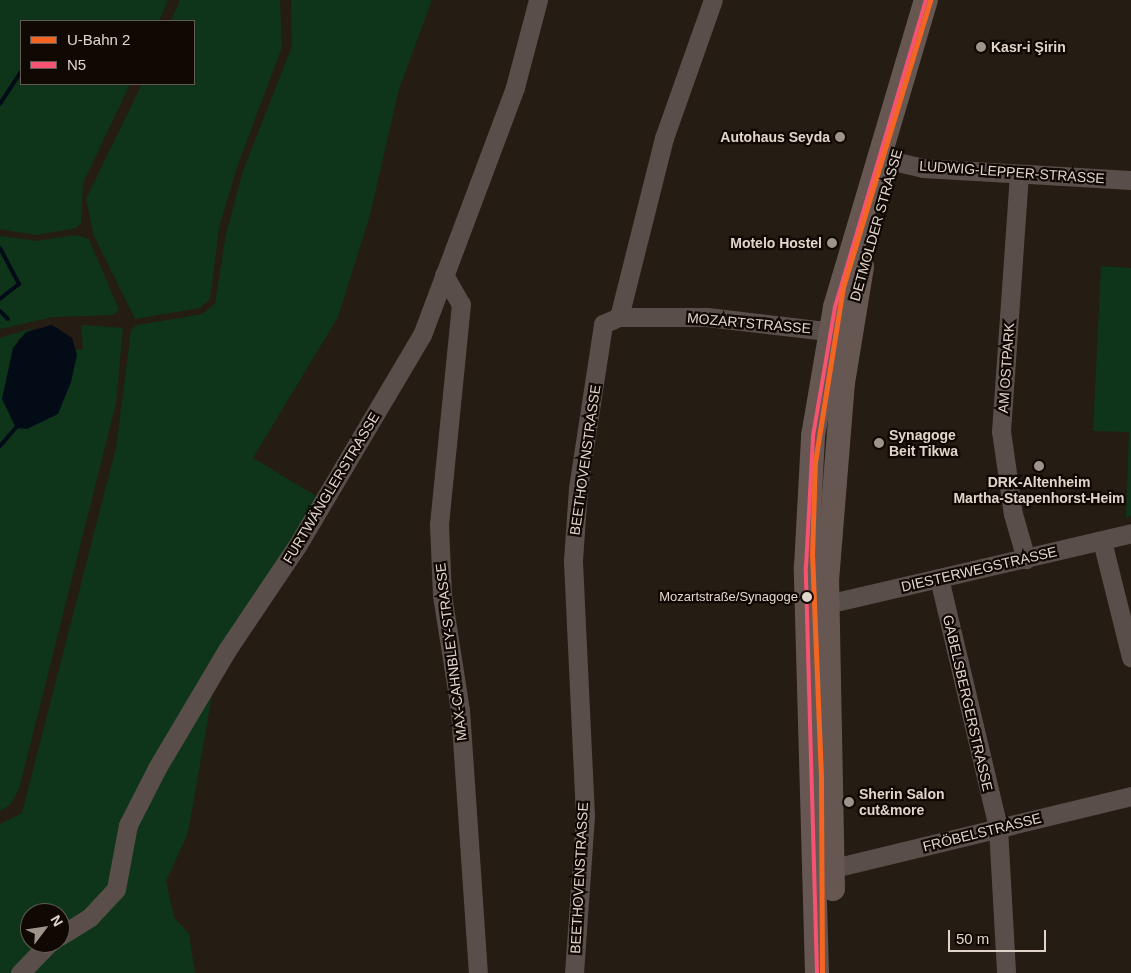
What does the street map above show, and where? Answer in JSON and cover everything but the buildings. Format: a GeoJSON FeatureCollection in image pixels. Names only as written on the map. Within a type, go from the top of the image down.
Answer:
{"type":"FeatureCollection","features":[{"type":"Feature","properties":{"kind":"main road","name":"DETMOLDER STRASSE"},"geometry":{"type":"LineString","coordinates":[[832,973],[826,868],[817,604],[839,332],[926,0]]}},
{"type":"Feature","properties":{"kind":"main road","name":"DETMOLDER STRASSE"},"geometry":{"type":"LineString","coordinates":[[839,332],[942,0]]}},
{"type":"Feature","properties":{"kind":"main road","name":"DETMOLDER STRASSE"},"geometry":{"type":"LineString","coordinates":[[818,973],[826,868]]}},
{"type":"Feature","properties":{"kind":"street","name":"FURTWÄNGLERSTRASSE"},"geometry":{"type":"LineString","coordinates":[[70,930],[90,917],[116,889],[128,825],[137,804],[227,650],[297,546],[422,335],[515,87],[538,0]]}},
{"type":"Feature","properties":{"kind":"street"},"geometry":{"type":"LineString","coordinates":[[619,316],[664,138],[713,0]]}},
{"type":"Feature","properties":{"kind":"street","name":"LUDWIG-LEPPER-STRASSE"},"geometry":{"type":"LineString","coordinates":[[893,161],[923,168],[1131,180]]}},
{"type":"Feature","properties":{"kind":"street","name":"AM OSTPARK"},"geometry":{"type":"LineString","coordinates":[[1020,174],[1001,431],[1013,514],[1026,560]]}},
{"type":"Feature","properties":{"kind":"street","name":"MAX-CAHNBLEY-STRASSE"},"geometry":{"type":"LineString","coordinates":[[444,275],[461,304],[439,533],[442,595],[460,710],[478,973]]}},
{"type":"Feature","properties":{"kind":"street","name":"MOZARTSTRASSE"},"geometry":{"type":"LineString","coordinates":[[619,316],[707,317],[839,332]]}},
{"type":"Feature","properties":{"kind":"street","name":"BEETHOVENSTRASSE"},"geometry":{"type":"LineString","coordinates":[[574,973],[585,816],[573,532],[603,324],[619,316]]}},
{"type":"Feature","properties":{"kind":"street","name":"DIESTERWEGSTRASSE"},"geometry":{"type":"LineString","coordinates":[[817,604],[1026,560],[1131,533]]}},
{"type":"Feature","properties":{"kind":"street"},"geometry":{"type":"LineString","coordinates":[[1102,540],[1131,657]]}},
{"type":"Feature","properties":{"kind":"street","name":"GABELSBERGERSTRASSE"},"geometry":{"type":"LineString","coordinates":[[939,578],[998,828],[1006,973]]}},
{"type":"Feature","properties":{"kind":"street","name":"FRÖBELSTRASSE"},"geometry":{"type":"LineString","coordinates":[[826,868],[1131,796]]}},
{"type":"Feature","properties":{"kind":"street"},"geometry":{"type":"LineString","coordinates":[[23,968],[39,953]]}},
{"type":"Feature","properties":{"kind":"green space"},"geometry":{"type":"Polygon","coordinates":[[[0,0],[168,0],[159,20],[20,20],[20,85],[130,85],[83,183],[81,223],[77,228],[36,235],[0,229],[0,0]]]}},
{"type":"Feature","properties":{"kind":"green space"},"geometry":{"type":"Polygon","coordinates":[[[180,0],[280,0],[282,47],[236,170],[219,228],[210,299],[200,308],[135,319],[94,236],[86,199],[142,85],[195,85],[195,20],[171,20],[180,0]]]}},
{"type":"Feature","properties":{"kind":"green space"},"geometry":{"type":"Polygon","coordinates":[[[291,0],[432,0],[399,89],[370,215],[338,317],[253,458],[321,499],[215,678],[188,833],[166,881],[174,917],[189,934],[195,973],[0,973],[0,824],[22,813],[116,448],[131,330],[137,325],[203,314],[215,303],[226,234],[243,171],[292,46],[291,0]]]}},
{"type":"Feature","properties":{"kind":"green space"},"geometry":{"type":"Polygon","coordinates":[[[76,235],[89,239],[119,310],[113,315],[53,317],[0,329],[0,236],[37,241],[76,235]]]}},
{"type":"Feature","properties":{"kind":"green space"},"geometry":{"type":"Polygon","coordinates":[[[1101,266],[1131,268],[1131,516],[1126,518],[1129,432],[1093,431],[1101,266]]]}},
{"type":"Feature","properties":{"kind":"green space"},"geometry":{"type":"Polygon","coordinates":[[[81,325],[123,328],[116,403],[19,789],[11,804],[0,811],[0,338],[33,328],[17,341],[71,382],[75,350],[83,349],[81,325]]]}},
{"type":"Feature","properties":{"kind":"shaded area"},"geometry":{"type":"Polygon","coordinates":[[[52,325],[72,338],[77,355],[71,382],[58,414],[27,429],[16,428],[2,399],[13,348],[26,332],[52,325]]]}},
{"type":"Feature","properties":{"kind":"waterway"},"geometry":{"type":"LineString","coordinates":[[0,104],[20,74]]}},
{"type":"Feature","properties":{"kind":"waterway"},"geometry":{"type":"LineString","coordinates":[[0,248],[19,284],[0,299]]}},
{"type":"Feature","properties":{"kind":"waterway"},"geometry":{"type":"LineString","coordinates":[[0,311],[8,319]]}},
{"type":"Feature","properties":{"kind":"waterway"},"geometry":{"type":"LineString","coordinates":[[0,446],[18,425]]}},
{"type":"Feature","properties":{"kind":"metro line","name":"2"},"geometry":{"type":"LineString","coordinates":[[822,973],[821,777],[812,555],[815,462],[843,287],[930,0]]}},
{"type":"Feature","properties":{"kind":"transit line","name":"N5"},"geometry":{"type":"LineString","coordinates":[[817,973],[806,567],[813,436],[835,307],[926,0]]}},
{"type":"Feature","properties":{"kind":"place","name":"Kasr-i Şirin"},"geometry":{"type":"Point","coordinates":[981,47]}},
{"type":"Feature","properties":{"kind":"place","name":"Autohaus Seyda"},"geometry":{"type":"Point","coordinates":[840,137]}},
{"type":"Feature","properties":{"kind":"place","name":"Motelo Hostel"},"geometry":{"type":"Point","coordinates":[832,243]}},
{"type":"Feature","properties":{"kind":"place","name":"Synagoge Beit Tikwa"},"geometry":{"type":"Point","coordinates":[879,443]}},
{"type":"Feature","properties":{"kind":"place","name":"DRK-Altenheim Martha-Stapenhorst-Heim"},"geometry":{"type":"Point","coordinates":[1039,466]}},
{"type":"Feature","properties":{"kind":"place","name":"Mozartstraße/Synagoge"},"geometry":{"type":"Point","coordinates":[807,597]}},
{"type":"Feature","properties":{"kind":"place","name":"Sherin Salon cut&more"},"geometry":{"type":"Point","coordinates":[849,802]}}]}
